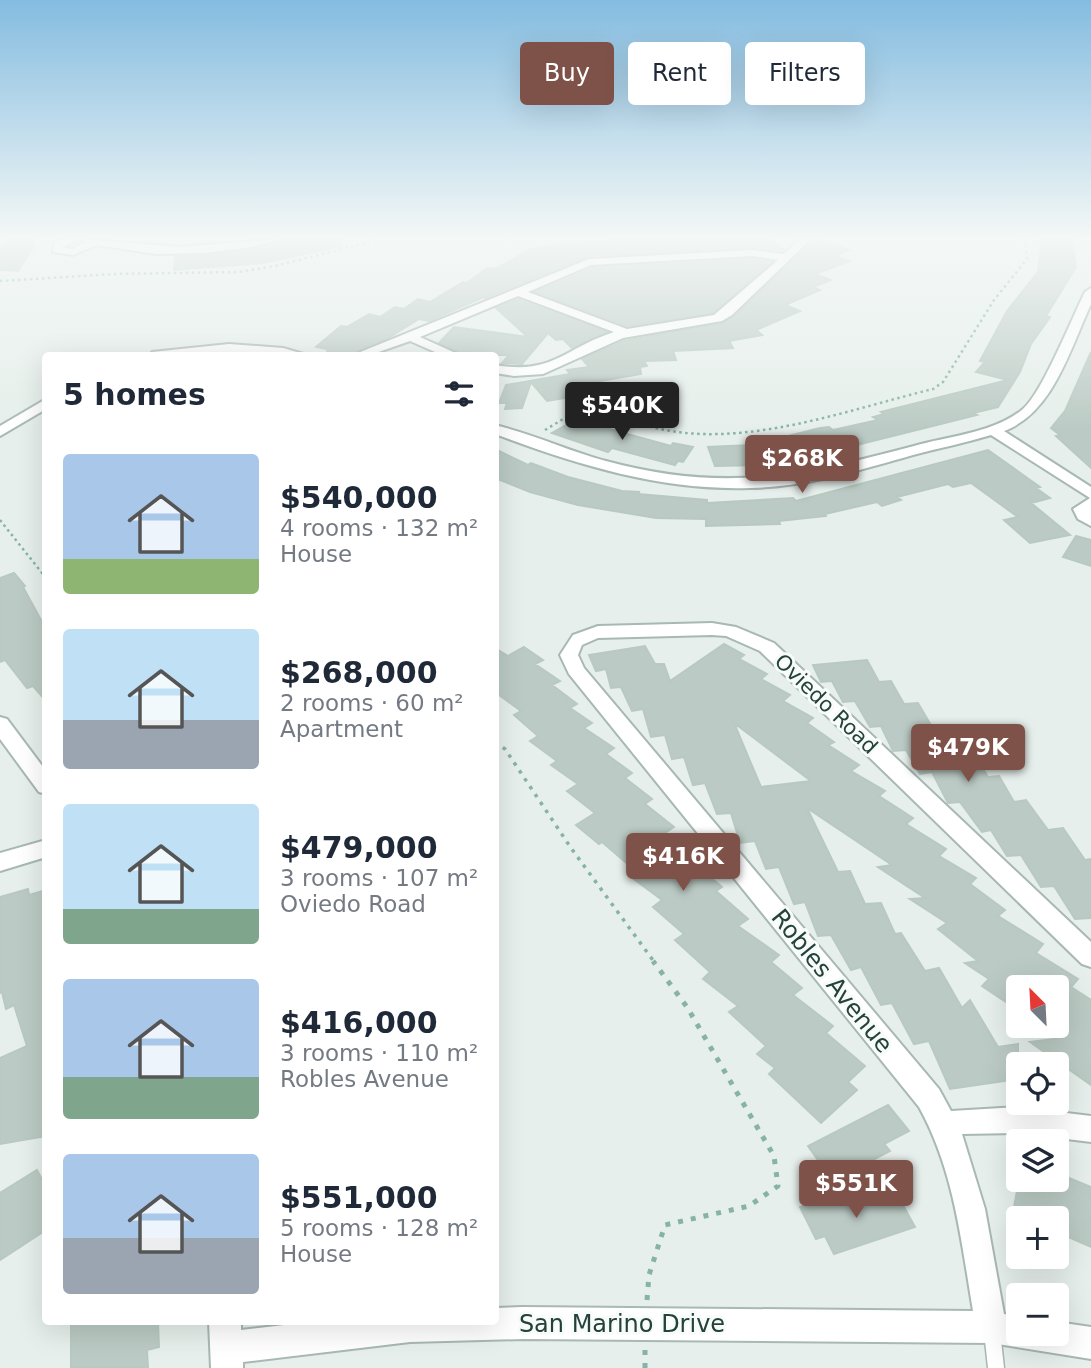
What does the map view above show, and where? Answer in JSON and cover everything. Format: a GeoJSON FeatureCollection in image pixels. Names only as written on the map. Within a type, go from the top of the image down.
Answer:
{"type":"FeatureCollection","features":[{"type":"Feature","properties":{"kind":"street"},"geometry":{"type":"LineString","coordinates":[[367,352],[491,303]]}},
{"type":"Feature","properties":{"kind":"street"},"geometry":{"type":"LineString","coordinates":[[547,303],[617,328],[628,335]]}},
{"type":"Feature","properties":{"kind":"street"},"geometry":{"type":"LineString","coordinates":[[499,370],[518,373],[544,371],[607,339],[718,318],[737,303]]}},
{"type":"Feature","properties":{"kind":"street"},"geometry":{"type":"LineString","coordinates":[[499,431],[610,468],[684,481],[727,484],[774,482],[817,475],[992,430],[1030,413],[1039,400],[1086,303]]}},
{"type":"Feature","properties":{"kind":"street"},"geometry":{"type":"LineString","coordinates":[[411,336],[425,345],[445,352]]}},
{"type":"Feature","properties":{"kind":"street"},"geometry":{"type":"LineString","coordinates":[[183,352],[226,347],[250,347],[281,352]]}},
{"type":"Feature","properties":{"kind":"street"},"geometry":{"type":"LineString","coordinates":[[0,432],[42,406]]}},
{"type":"Feature","properties":{"kind":"street"},"geometry":{"type":"LineString","coordinates":[[992,430],[1091,494]]}},
{"type":"Feature","properties":{"kind":"street"},"geometry":{"type":"LineString","coordinates":[[1091,503],[1081,509],[1084,516],[1091,520]]}},
{"type":"Feature","properties":{"kind":"street","name":"Oviedo Road"},"geometry":{"type":"LineString","coordinates":[[654,630],[712,629],[741,635],[767,647],[1091,957]]}},
{"type":"Feature","properties":{"kind":"street","name":"Robles Avenue"},"geometry":{"type":"LineString","coordinates":[[654,630],[582,635],[571,645],[569,655],[576,670],[929,1098],[946,1124],[960,1161],[1005,1329]]}},
{"type":"Feature","properties":{"kind":"street"},"geometry":{"type":"LineString","coordinates":[[0,724],[42,782]]}},
{"type":"Feature","properties":{"kind":"street"},"geometry":{"type":"LineString","coordinates":[[0,862],[42,849]]}},
{"type":"Feature","properties":{"kind":"street"},"geometry":{"type":"LineString","coordinates":[[946,1124],[974,1119],[1002,1119],[1042,1121],[1091,1129]]}},
{"type":"Feature","properties":{"kind":"street","name":"San Marino Drive"},"geometry":{"type":"LineString","coordinates":[[499,1325],[646,1323],[1005,1329]]}},
{"type":"Feature","properties":{"kind":"street","name":"San Marino Drive"},"geometry":{"type":"LineString","coordinates":[[227,1346],[410,1326],[489,1325]]}},
{"type":"Feature","properties":{"kind":"street"},"geometry":{"type":"LineString","coordinates":[[1069,1340],[1091,1343]]}},
{"type":"Feature","properties":{"kind":"lane"},"geometry":{"type":"LineString","coordinates":[[996,1368],[1005,1329]]}},
{"type":"Feature","properties":{"kind":"path"},"geometry":{"type":"LineString","coordinates":[[510,435],[522,430],[540,432],[583,407],[671,431],[724,434],[771,429],[933,389],[943,382],[992,303]]}},
{"type":"Feature","properties":{"kind":"path"},"geometry":{"type":"LineString","coordinates":[[0,520],[42,573]]}},
{"type":"Feature","properties":{"kind":"path"},"geometry":{"type":"LineString","coordinates":[[499,745],[505,749],[571,848],[687,1007],[774,1156],[778,1186],[749,1206],[665,1225],[649,1275],[646,1323]]}},
{"type":"Feature","properties":{"kind":"building"},"geometry":{"type":"Polygon","coordinates":[[[413,303],[471,303],[429,321],[419,319],[388,338],[357,352],[328,352],[327,349],[316,347],[341,326],[347,327],[369,314],[380,317],[395,307],[404,309],[413,303]]]}},
{"type":"Feature","properties":{"kind":"building"},"geometry":{"type":"Polygon","coordinates":[[[509,303],[528,303],[607,332],[572,348],[563,339],[556,340],[548,333],[522,364],[502,363],[509,355],[499,355],[499,352],[456,352],[439,343],[454,327],[528,337],[496,308],[509,303]]]}},
{"type":"Feature","properties":{"kind":"building"},"geometry":{"type":"Polygon","coordinates":[[[564,303],[725,303],[713,313],[627,326],[564,303]]]}},
{"type":"Feature","properties":{"kind":"building"},"geometry":{"type":"Polygon","coordinates":[[[749,303],[790,303],[785,305],[800,311],[756,330],[762,335],[729,341],[733,348],[673,351],[676,360],[644,361],[647,366],[640,367],[641,374],[594,382],[601,392],[547,401],[531,382],[522,408],[505,409],[507,403],[499,403],[506,385],[570,374],[567,370],[589,367],[582,359],[624,341],[723,323],[749,303]]]}},
{"type":"Feature","properties":{"kind":"building"},"geometry":{"type":"Polygon","coordinates":[[[1013,303],[1054,303],[1046,316],[1050,317],[1031,344],[1020,372],[998,407],[973,413],[977,415],[797,460],[767,465],[715,466],[708,447],[752,445],[820,428],[829,427],[833,430],[878,420],[873,417],[884,414],[881,412],[1008,380],[976,372],[985,362],[980,361],[1013,303]]]}},
{"type":"Feature","properties":{"kind":"building"},"geometry":{"type":"Polygon","coordinates":[[[1091,352],[1091,468],[1056,436],[1060,435],[1051,428],[1065,411],[1091,352]]]}},
{"type":"Feature","properties":{"kind":"building"},"geometry":{"type":"Polygon","coordinates":[[[580,417],[609,429],[671,446],[673,443],[693,447],[683,462],[678,461],[675,465],[612,448],[608,452],[552,433],[580,417]]]}},
{"type":"Feature","properties":{"kind":"building"},"geometry":{"type":"Polygon","coordinates":[[[988,450],[1040,487],[1036,488],[1050,498],[1031,503],[1070,535],[1030,543],[1004,520],[1018,517],[971,483],[953,487],[948,484],[897,497],[901,500],[882,506],[877,502],[825,514],[826,516],[779,521],[780,524],[706,526],[706,519],[656,518],[578,505],[530,492],[499,480],[499,451],[528,465],[531,463],[568,477],[622,491],[707,500],[707,503],[793,498],[796,501],[988,450]]]}},
{"type":"Feature","properties":{"kind":"building"},"geometry":{"type":"Polygon","coordinates":[[[1076,536],[1091,540],[1091,566],[1063,557],[1076,536]]]}},
{"type":"Feature","properties":{"kind":"building"},"geometry":{"type":"Polygon","coordinates":[[[14,573],[25,586],[23,587],[42,622],[42,696],[33,686],[27,688],[5,660],[0,662],[0,578],[14,573]]]}},
{"type":"Feature","properties":{"kind":"building"},"geometry":{"type":"Polygon","coordinates":[[[724,644],[744,655],[739,659],[767,674],[761,679],[790,695],[783,701],[813,718],[807,723],[834,742],[828,745],[859,765],[851,771],[885,791],[879,796],[913,818],[906,824],[946,849],[939,856],[976,878],[970,884],[1005,910],[998,916],[1043,944],[1036,953],[1078,979],[1071,987],[1091,1000],[1091,1085],[1069,1069],[1069,1052],[1044,1052],[1030,1042],[1069,1038],[1069,975],[1006,975],[1006,1002],[982,986],[989,979],[965,963],[978,961],[938,929],[947,923],[910,899],[925,898],[878,867],[892,865],[807,808],[838,872],[850,871],[865,904],[881,903],[895,934],[901,933],[925,971],[939,968],[962,1008],[970,1000],[998,1047],[1018,1044],[1018,1052],[1006,1052],[1006,1081],[950,1089],[929,1041],[914,1044],[892,1003],[881,1005],[861,967],[851,970],[831,935],[818,936],[805,902],[794,904],[779,867],[766,869],[755,841],[740,843],[731,813],[717,814],[705,783],[693,785],[684,757],[672,759],[665,735],[651,737],[643,709],[632,711],[621,687],[611,688],[606,669],[596,671],[589,655],[645,646],[655,664],[664,664],[670,681],[724,644]],[[734,723],[761,787],[811,781],[734,723]]]}},
{"type":"Feature","properties":{"kind":"building"},"geometry":{"type":"Polygon","coordinates":[[[524,647],[543,660],[535,664],[560,681],[552,685],[577,704],[570,708],[592,723],[584,728],[614,748],[606,754],[632,773],[625,778],[652,799],[645,804],[674,827],[665,833],[701,858],[694,864],[722,887],[716,891],[748,919],[738,926],[779,955],[771,962],[802,988],[793,995],[833,1026],[826,1033],[865,1066],[848,1082],[857,1090],[821,1123],[769,1074],[775,1068],[757,1054],[766,1046],[729,1012],[738,1006],[703,979],[710,972],[675,940],[684,934],[653,907],[662,900],[631,877],[637,872],[602,842],[599,844],[576,825],[595,813],[567,791],[578,784],[551,765],[557,761],[530,741],[538,736],[514,715],[521,711],[499,695],[499,650],[508,656],[524,647]]]}},
{"type":"Feature","properties":{"kind":"building"},"geometry":{"type":"Polygon","coordinates":[[[867,660],[879,682],[891,681],[904,704],[918,703],[932,727],[944,726],[958,751],[971,750],[988,777],[999,776],[1014,802],[1026,800],[1048,830],[1063,828],[1085,860],[1091,859],[1091,918],[1075,919],[1054,886],[1041,887],[1021,855],[1007,856],[991,830],[982,832],[960,802],[948,803],[932,772],[920,774],[906,750],[893,751],[881,726],[870,727],[855,701],[843,702],[832,681],[821,682],[813,665],[867,660]]]}},
{"type":"Feature","properties":{"kind":"building"},"geometry":{"type":"Polygon","coordinates":[[[28,889],[29,895],[42,891],[41,1137],[0,1144],[0,1058],[27,1046],[14,1005],[6,1009],[2,992],[0,993],[0,897],[28,889]]]}},
{"type":"Feature","properties":{"kind":"building"},"geometry":{"type":"Polygon","coordinates":[[[888,1105],[909,1131],[884,1144],[890,1151],[833,1181],[808,1146],[888,1105]]]}},
{"type":"Feature","properties":{"kind":"building"},"geometry":{"type":"Polygon","coordinates":[[[37,1170],[42,1179],[42,1233],[0,1260],[0,1193],[37,1170]]]}},
{"type":"Feature","properties":{"kind":"building"},"geometry":{"type":"Polygon","coordinates":[[[1069,1178],[1091,1187],[1091,1247],[1069,1237],[1069,1206],[1014,1206],[1017,1192],[1069,1192],[1069,1178]]]}},
{"type":"Feature","properties":{"kind":"building"},"geometry":{"type":"Polygon","coordinates":[[[849,1190],[856,1204],[895,1191],[915,1227],[834,1254],[825,1236],[816,1239],[800,1207],[849,1190]]]}},
{"type":"Feature","properties":{"kind":"building"},"geometry":{"type":"Polygon","coordinates":[[[71,1325],[158,1325],[159,1347],[147,1350],[148,1368],[71,1368],[71,1325]]]}}]}
